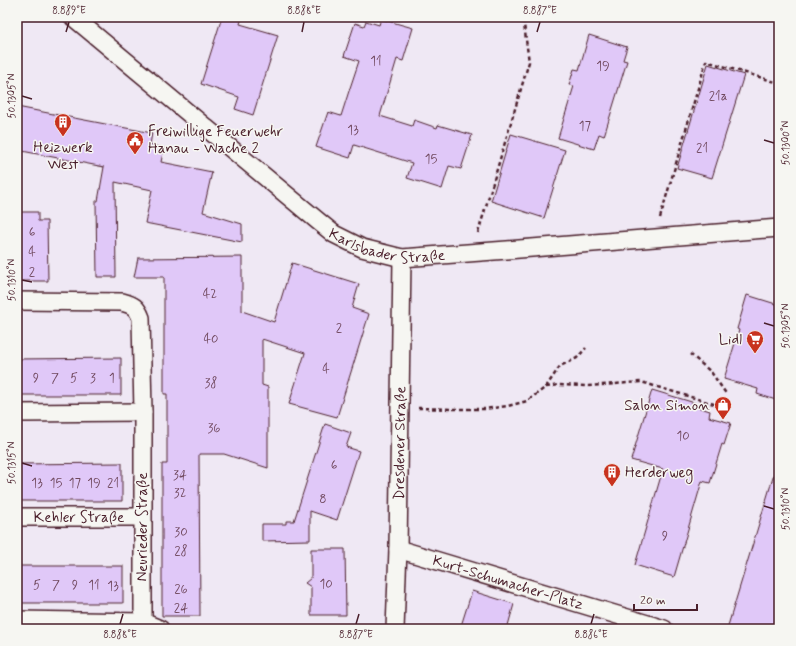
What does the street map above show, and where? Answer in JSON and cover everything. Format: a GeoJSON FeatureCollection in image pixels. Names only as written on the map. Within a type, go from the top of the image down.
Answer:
{"type":"FeatureCollection","features":[{"type":"Feature","properties":{"kind":"street","name":"Karlsbader Straße"},"geometry":{"type":"LineString","coordinates":[[73,17],[334,234],[362,248],[389,256],[402,258],[779,228]]}},
{"type":"Feature","properties":{"kind":"street","name":"Dresdener Straße"},"geometry":{"type":"LineString","coordinates":[[395,629],[398,549],[402,258]]}},
{"type":"Feature","properties":{"kind":"street","name":"Neurieder Straße"},"geometry":{"type":"LineString","coordinates":[[17,301],[122,302],[132,304],[138,310],[141,318],[143,412],[143,622]]}},
{"type":"Feature","properties":{"kind":"street"},"geometry":{"type":"LineString","coordinates":[[17,413],[143,412]]}},
{"type":"Feature","properties":{"kind":"street","name":"Kehler Straße"},"geometry":{"type":"LineString","coordinates":[[17,517],[142,517]]}},
{"type":"Feature","properties":{"kind":"street","name":"Kurt-Schumacher-Platz"},"geometry":{"type":"LineString","coordinates":[[398,549],[664,629]]}},
{"type":"Feature","properties":{"kind":"street"},"geometry":{"type":"LineString","coordinates":[[17,620],[143,622],[160,629]]}},
{"type":"Feature","properties":{"kind":"path"},"geometry":{"type":"LineString","coordinates":[[472,253],[529,62],[523,17]]}},
{"type":"Feature","properties":{"kind":"path"},"geometry":{"type":"LineString","coordinates":[[654,238],[706,61],[779,83]]}},
{"type":"Feature","properties":{"kind":"path"},"geometry":{"type":"LineString","coordinates":[[400,407],[486,409],[508,406],[527,401],[546,387],[560,366],[577,358],[586,348]]}},
{"type":"Feature","properties":{"kind":"path"},"geometry":{"type":"LineString","coordinates":[[690,354],[711,372],[727,395]]}},
{"type":"Feature","properties":{"kind":"path"},"geometry":{"type":"LineString","coordinates":[[546,387],[559,385],[588,386],[641,382],[724,407]]}},
{"type":"Feature","properties":{"kind":"building"},"geometry":{"type":"Polygon","coordinates":[[[222,17],[242,17],[240,24],[278,35],[253,115],[235,109],[239,97],[201,84],[222,17]]]}},
{"type":"Feature","properties":{"kind":"building"},"geometry":{"type":"Polygon","coordinates":[[[381,19],[413,28],[403,61],[397,59],[380,116],[412,126],[414,120],[437,128],[438,125],[472,135],[461,169],[449,166],[442,189],[407,178],[412,163],[354,145],[350,158],[316,147],[328,112],[341,116],[359,61],[344,56],[355,23],[364,26],[366,21],[379,25],[381,19]]]}},
{"type":"Feature","properties":{"kind":"building"},"geometry":{"type":"Polygon","coordinates":[[[589,35],[627,47],[623,60],[627,61],[604,136],[599,134],[594,149],[558,138],[574,86],[569,85],[574,69],[579,70],[589,35]]]}},
{"type":"Feature","properties":{"kind":"building"},"geometry":{"type":"Polygon","coordinates":[[[708,64],[744,75],[712,178],[677,168],[708,64]]]}},
{"type":"Feature","properties":{"kind":"building"},"geometry":{"type":"Polygon","coordinates":[[[17,107],[152,133],[150,145],[164,148],[161,162],[212,172],[203,212],[242,224],[242,242],[145,223],[152,190],[115,182],[116,277],[97,277],[96,201],[98,201],[104,167],[17,150],[17,107]]]}},
{"type":"Feature","properties":{"kind":"building"},"geometry":{"type":"Polygon","coordinates":[[[511,134],[565,150],[544,218],[491,201],[511,134]]]}},
{"type":"Feature","properties":{"kind":"building"},"geometry":{"type":"Polygon","coordinates":[[[19,212],[38,212],[38,221],[47,221],[48,281],[17,281],[17,221],[19,221],[19,212]]]}},
{"type":"Feature","properties":{"kind":"building"},"geometry":{"type":"Polygon","coordinates":[[[242,257],[242,311],[274,322],[292,263],[359,284],[352,308],[369,314],[337,417],[289,404],[305,353],[262,339],[262,385],[268,387],[268,468],[224,454],[199,454],[200,616],[162,616],[162,464],[167,464],[167,394],[164,394],[164,277],[134,277],[138,258],[242,257]]]}},
{"type":"Feature","properties":{"kind":"building","name":"Lidl"},"geometry":{"type":"Polygon","coordinates":[[[747,295],[779,305],[779,401],[757,394],[758,389],[724,379],[739,330],[737,329],[747,295]]]}},
{"type":"Feature","properties":{"kind":"building"},"geometry":{"type":"Polygon","coordinates":[[[121,358],[121,395],[17,395],[17,359],[121,358]]]}},
{"type":"Feature","properties":{"kind":"building"},"geometry":{"type":"Polygon","coordinates":[[[652,390],[695,403],[694,406],[710,411],[709,417],[731,423],[724,445],[722,444],[710,483],[702,481],[674,577],[635,565],[663,469],[631,460],[652,390]]]}},
{"type":"Feature","properties":{"kind":"building"},"geometry":{"type":"Polygon","coordinates":[[[325,424],[351,433],[346,447],[359,451],[337,520],[310,511],[310,540],[262,541],[262,524],[286,524],[286,521],[294,521],[325,424]]]}},
{"type":"Feature","properties":{"kind":"building"},"geometry":{"type":"Polygon","coordinates":[[[122,463],[122,501],[17,501],[17,464],[122,463]]]}},
{"type":"Feature","properties":{"kind":"building"},"geometry":{"type":"Polygon","coordinates":[[[775,471],[779,471],[779,629],[727,629],[775,471]]]}},
{"type":"Feature","properties":{"kind":"building"},"geometry":{"type":"Polygon","coordinates":[[[311,549],[345,549],[346,615],[311,615],[311,587],[305,583],[311,578],[311,549]]]}},
{"type":"Feature","properties":{"kind":"building"},"geometry":{"type":"Polygon","coordinates":[[[17,566],[123,566],[123,603],[17,603],[17,566]]]}},
{"type":"Feature","properties":{"kind":"building"},"geometry":{"type":"Polygon","coordinates":[[[472,591],[514,604],[507,629],[460,629],[472,591]]]}},
{"type":"Feature","properties":{"kind":"place","name":"Heizwerk West"},"geometry":{"type":"Point","coordinates":[63,137]}},
{"type":"Feature","properties":{"kind":"place","name":"Freiwillige Feuerwehr Hanau - Wache 2"},"geometry":{"type":"Point","coordinates":[135,155]}},
{"type":"Feature","properties":{"kind":"place","name":"Lidl"},"geometry":{"type":"Point","coordinates":[755,354]}},
{"type":"Feature","properties":{"kind":"place","name":"Salon Simon"},"geometry":{"type":"Point","coordinates":[723,420]}},
{"type":"Feature","properties":{"kind":"place","name":"Herderweg"},"geometry":{"type":"Point","coordinates":[612,487]}}]}
